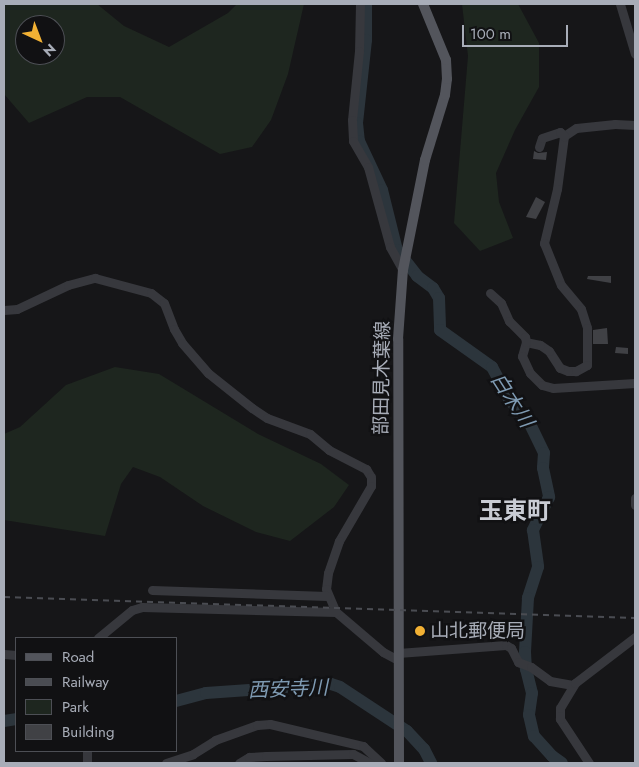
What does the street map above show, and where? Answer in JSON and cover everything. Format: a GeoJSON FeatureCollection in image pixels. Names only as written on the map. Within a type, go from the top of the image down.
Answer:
{"type":"FeatureCollection","features":[{"type":"Feature","properties":{"kind":"main road","name":"部田見木葉線"},"geometry":{"type":"LineString","coordinates":[[399,763],[398,339],[403,267],[425,160],[445,95],[447,79],[446,60],[423,4]]}},
{"type":"Feature","properties":{"kind":"street"},"geometry":{"type":"LineString","coordinates":[[360,4],[359,51],[352,120],[353,141],[368,167],[390,246],[403,267]]}},
{"type":"Feature","properties":{"kind":"street"},"geometry":{"type":"LineString","coordinates":[[620,4],[635,54]]}},
{"type":"Feature","properties":{"kind":"street"},"geometry":{"type":"LineString","coordinates":[[526,342],[540,345],[549,351],[560,368],[576,371],[587,365],[587,328],[582,310],[561,285],[544,243],[557,189],[564,136],[576,128],[615,124],[635,125]]}},
{"type":"Feature","properties":{"kind":"street"},"geometry":{"type":"LineString","coordinates":[[539,147],[542,138],[560,132],[564,136]]}},
{"type":"Feature","properties":{"kind":"street"},"geometry":{"type":"LineString","coordinates":[[4,310],[17,309],[68,285],[95,278],[152,293],[164,303],[182,344],[208,373],[267,418],[310,434],[329,450],[366,469],[372,477],[371,486],[339,541],[328,573],[327,596],[336,612],[383,652],[398,656],[506,645],[511,648],[521,664],[532,667],[550,681],[573,685]]}},
{"type":"Feature","properties":{"kind":"street"},"geometry":{"type":"LineString","coordinates":[[490,293],[501,303],[509,320],[525,337],[526,342],[522,356],[524,363],[542,385],[554,388],[579,388],[635,383]]}},
{"type":"Feature","properties":{"kind":"street"},"geometry":{"type":"LineString","coordinates":[[635,498],[635,505]]}},
{"type":"Feature","properties":{"kind":"street"},"geometry":{"type":"LineString","coordinates":[[152,590],[327,596]]}},
{"type":"Feature","properties":{"kind":"street"},"geometry":{"type":"LineString","coordinates":[[99,637],[132,610],[142,607],[336,612]]}},
{"type":"Feature","properties":{"kind":"street"},"geometry":{"type":"LineString","coordinates":[[589,763],[559,714],[573,685],[635,637]]}},
{"type":"Feature","properties":{"kind":"street"},"geometry":{"type":"LineString","coordinates":[[166,763],[193,754],[215,740],[258,725],[270,724],[363,746],[381,763]]}},
{"type":"Feature","properties":{"kind":"street"},"geometry":{"type":"LineString","coordinates":[[240,763],[249,757],[353,754],[370,763]]}},
{"type":"Feature","properties":{"kind":"green space"},"geometry":{"type":"Polygon","coordinates":[[[4,4],[97,4],[124,26],[169,47],[228,13],[237,4],[304,4],[288,74],[271,120],[252,147],[220,154],[120,97],[87,97],[29,123],[4,94],[4,4]]]}},
{"type":"Feature","properties":{"kind":"green space"},"geometry":{"type":"Polygon","coordinates":[[[462,4],[518,4],[539,43],[539,87],[515,130],[496,173],[499,202],[513,238],[480,251],[454,223],[468,56],[462,4]]]}},
{"type":"Feature","properties":{"kind":"green space"},"geometry":{"type":"Polygon","coordinates":[[[115,367],[159,374],[258,434],[321,464],[349,485],[334,507],[290,541],[256,532],[203,506],[160,477],[133,467],[121,484],[105,536],[4,520],[4,434],[20,427],[66,385],[115,367]]]}},
{"type":"Feature","properties":{"kind":"building"},"geometry":{"type":"Polygon","coordinates":[[[534,151],[538,153],[547,152],[546,160],[533,159],[534,151]]]}},
{"type":"Feature","properties":{"kind":"building"},"geometry":{"type":"Polygon","coordinates":[[[536,197],[545,202],[536,219],[526,217],[536,197]]]}},
{"type":"Feature","properties":{"kind":"building"},"geometry":{"type":"Polygon","coordinates":[[[588,276],[611,276],[611,283],[587,279],[588,276]]]}},
{"type":"Feature","properties":{"kind":"building"},"geometry":{"type":"Polygon","coordinates":[[[607,328],[608,344],[593,344],[593,330],[607,328]]]}},
{"type":"Feature","properties":{"kind":"building"},"geometry":{"type":"Polygon","coordinates":[[[616,347],[628,348],[628,354],[615,353],[616,347]]]}},
{"type":"Feature","properties":{"kind":"waterway","name":"白木川"},"geometry":{"type":"LineString","coordinates":[[366,4],[366,40],[357,123],[359,141],[382,190],[397,250],[417,276],[433,288],[439,298],[440,330],[492,367],[509,399],[530,424],[544,453],[543,468],[549,497],[533,530],[538,567],[528,598],[525,652],[526,669],[532,693],[529,715],[534,736],[552,756],[562,763]]}},
{"type":"Feature","properties":{"kind":"waterway","name":"西安寺川"},"geometry":{"type":"LineString","coordinates":[[178,700],[206,693],[331,684],[340,687],[407,731],[424,749],[431,763]]}},
{"type":"Feature","properties":{"kind":"waterway","name":"西安寺川"},"geometry":{"type":"LineString","coordinates":[[4,721],[15,719]]}},
{"type":"Feature","properties":{"kind":"railway"},"geometry":{"type":"LineString","coordinates":[[4,597],[635,618]]}},
{"type":"Feature","properties":{"kind":"place","name":"山北郵便局"},"geometry":{"type":"Point","coordinates":[420,631]}},
{"type":"Feature","properties":{"kind":"district","name":"玉東町"},"geometry":{"type":"Point","coordinates":[515,511]}}]}
